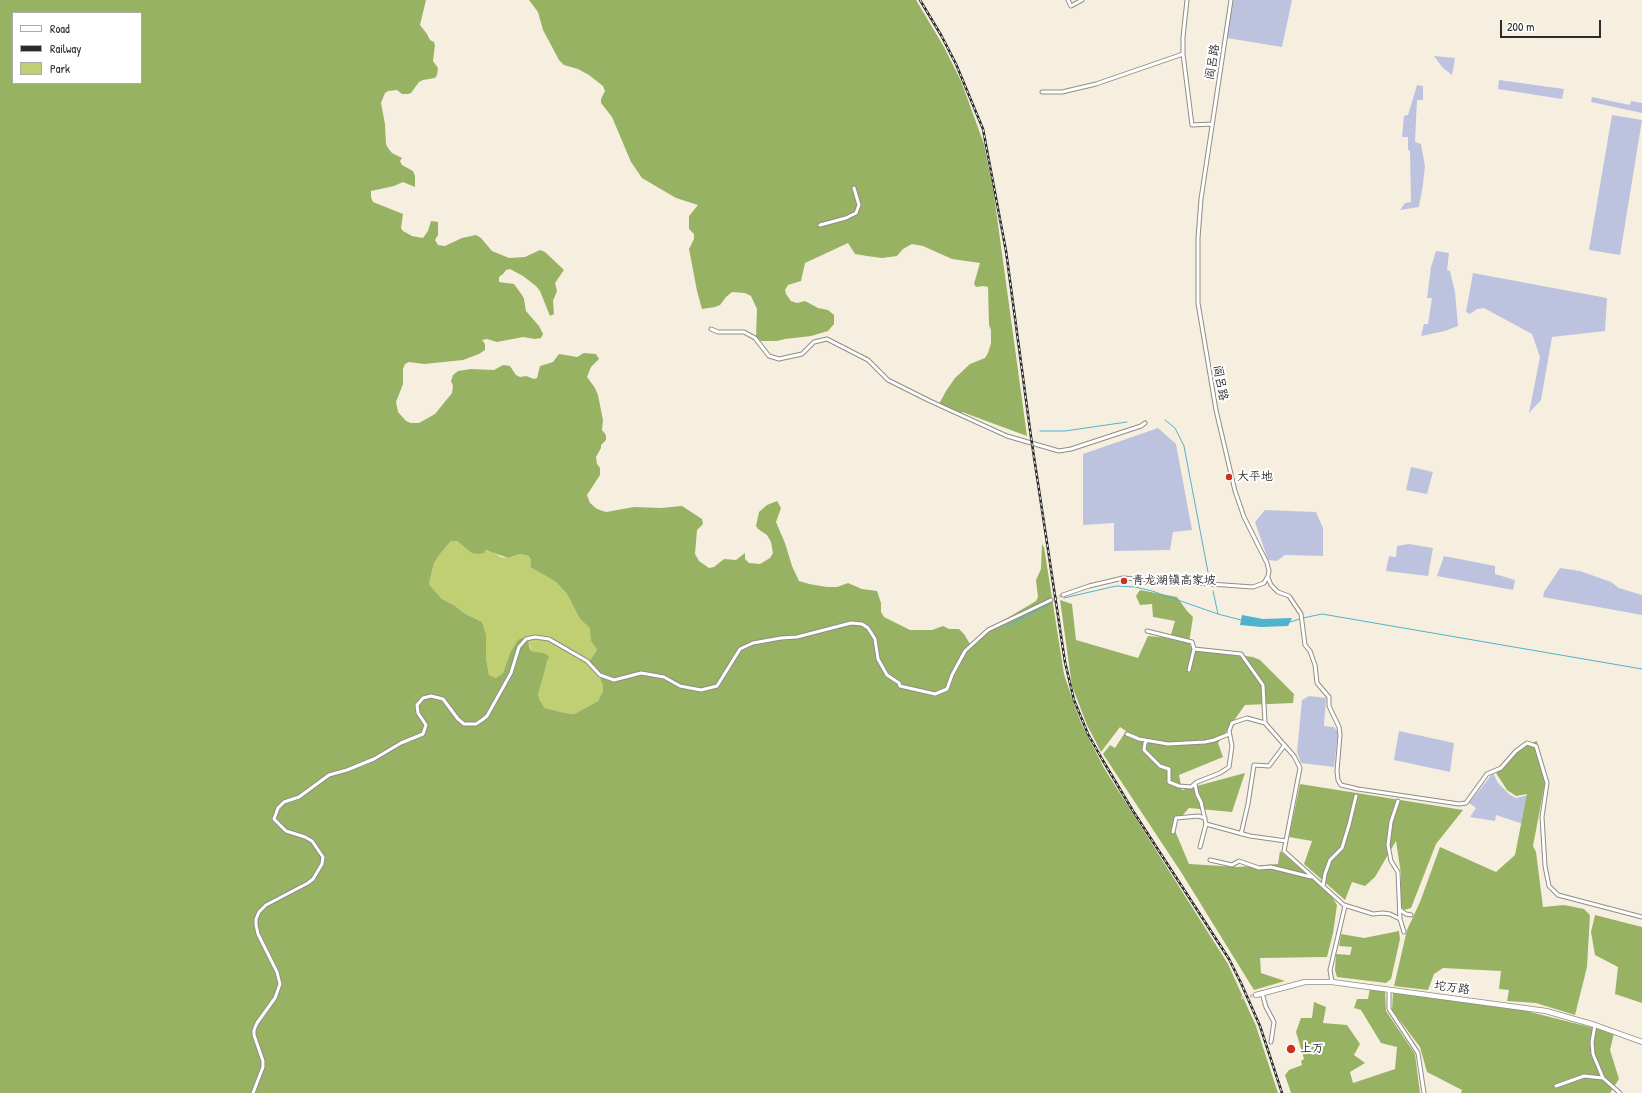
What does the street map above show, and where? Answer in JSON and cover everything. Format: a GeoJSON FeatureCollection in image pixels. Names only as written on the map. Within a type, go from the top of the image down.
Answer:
{"type":"FeatureCollection","features":[{"type":"Feature","properties":{"kind":"main road","name":"坨万路"},"geometry":{"type":"LineString","coordinates":[[1256,995],[1305,982],[1332,982],[1546,1011],[1595,1025],[1642,1042]]}},
{"type":"Feature","properties":{"kind":"street"},"geometry":{"type":"LineString","coordinates":[[1068,0],[1071,6],[1082,0]]}},
{"type":"Feature","properties":{"kind":"street"},"geometry":{"type":"LineString","coordinates":[[1187,0],[1183,37],[1183,54],[1192,125],[1212,124]]}},
{"type":"Feature","properties":{"kind":"street","name":"阎吕路"},"geometry":{"type":"LineString","coordinates":[[1231,0],[1212,124],[1199,224],[1197,281],[1198,303],[1216,410],[1235,491],[1244,517],[1267,563],[1269,571],[1268,578]]}},
{"type":"Feature","properties":{"kind":"street"},"geometry":{"type":"LineString","coordinates":[[1042,92],[1062,92],[1096,84],[1183,54]]}},
{"type":"Feature","properties":{"kind":"street"},"geometry":{"type":"LineString","coordinates":[[820,225],[846,218],[856,213],[859,205],[854,188]]}},
{"type":"Feature","properties":{"kind":"street"},"geometry":{"type":"LineString","coordinates":[[711,329],[718,332],[744,332],[755,338],[769,356],[779,359],[802,354],[814,342],[827,338],[868,360],[888,380],[930,401],[1001,434],[1041,447],[1059,451],[1071,450],[1141,426],[1145,422]]}},
{"type":"Feature","properties":{"kind":"street"},"geometry":{"type":"LineString","coordinates":[[1063,595],[1089,586],[1123,578],[1253,587],[1262,584],[1268,578],[1271,585],[1278,592],[1289,596],[1301,614],[1305,645],[1310,651],[1315,664],[1317,683],[1329,697],[1329,706],[1339,727],[1340,735],[1337,771],[1338,780],[1342,785],[1358,789],[1459,804],[1466,802],[1487,774],[1501,768],[1516,751],[1527,743],[1536,746],[1541,758],[1547,783],[1542,816],[1545,866],[1549,886],[1558,895],[1642,917]]}},
{"type":"Feature","properties":{"kind":"street"},"geometry":{"type":"LineString","coordinates":[[253,1093],[263,1067],[263,1061],[254,1035],[254,1030],[257,1023],[275,998],[280,984],[277,972],[258,934],[256,919],[259,912],[266,905],[313,879],[322,864],[323,857],[312,841],[305,837],[286,831],[274,819],[278,808],[284,802],[299,797],[329,775],[347,770],[374,759],[400,743],[423,734],[426,725],[418,713],[417,705],[423,698],[431,696],[443,699],[458,719],[464,724],[476,724],[487,716],[512,673],[519,647],[526,639],[549,639],[586,661],[600,675],[614,680],[641,673],[664,677],[680,686],[701,690],[717,686],[740,649],[753,643],[797,637],[850,623],[862,624],[868,628],[875,639],[878,659],[887,675],[899,683],[900,686],[935,694],[947,689],[952,675],[965,651],[988,630],[1051,600]]}},
{"type":"Feature","properties":{"kind":"street"},"geometry":{"type":"LineString","coordinates":[[1147,631],[1192,642],[1194,649],[1189,670]]}},
{"type":"Feature","properties":{"kind":"street"},"geometry":{"type":"LineString","coordinates":[[1194,649],[1242,654],[1263,685],[1265,723]]}},
{"type":"Feature","properties":{"kind":"street"},"geometry":{"type":"LineString","coordinates":[[1147,741],[1145,743],[1144,750],[1160,766],[1169,769],[1170,782],[1179,786],[1191,787],[1197,782],[1220,773],[1229,767],[1232,746],[1229,734],[1232,723],[1247,718],[1265,723],[1294,756],[1300,768],[1284,851],[1344,905],[1373,914],[1390,914],[1400,919]]}},
{"type":"Feature","properties":{"kind":"street"},"geometry":{"type":"LineString","coordinates":[[1127,734],[1147,741],[1168,744],[1205,742],[1229,734]]}},
{"type":"Feature","properties":{"kind":"street"},"geometry":{"type":"LineString","coordinates":[[1241,834],[1248,804],[1254,764],[1269,766],[1284,746]]}},
{"type":"Feature","properties":{"kind":"street"},"geometry":{"type":"LineString","coordinates":[[1195,784],[1206,824],[1200,847]]}},
{"type":"Feature","properties":{"kind":"street"},"geometry":{"type":"LineString","coordinates":[[1323,886],[1330,860],[1342,848],[1356,796]]}},
{"type":"Feature","properties":{"kind":"street"},"geometry":{"type":"LineString","coordinates":[[1398,801],[1391,822],[1388,845],[1391,861],[1398,872],[1400,919],[1404,932]]}},
{"type":"Feature","properties":{"kind":"street"},"geometry":{"type":"LineString","coordinates":[[1173,832],[1176,818],[1198,816],[1205,818]]}},
{"type":"Feature","properties":{"kind":"street"},"geometry":{"type":"LineString","coordinates":[[1206,824],[1241,834],[1286,841]]}},
{"type":"Feature","properties":{"kind":"street"},"geometry":{"type":"LineString","coordinates":[[1210,860],[1232,865],[1239,861],[1259,868],[1271,867],[1313,877]]}},
{"type":"Feature","properties":{"kind":"street"},"geometry":{"type":"LineString","coordinates":[[1332,982],[1330,970],[1344,905]]}},
{"type":"Feature","properties":{"kind":"street"},"geometry":{"type":"LineString","coordinates":[[1400,910],[1410,915]]}},
{"type":"Feature","properties":{"kind":"street"},"geometry":{"type":"LineString","coordinates":[[1389,990],[1388,1009],[1418,1053],[1424,1093]]}},
{"type":"Feature","properties":{"kind":"street"},"geometry":{"type":"LineString","coordinates":[[1262,993],[1266,1007],[1274,1022],[1271,1042]]}},
{"type":"Feature","properties":{"kind":"street"},"geometry":{"type":"LineString","coordinates":[[1595,1025],[1592,1042],[1593,1054],[1603,1078],[1620,1093]]}},
{"type":"Feature","properties":{"kind":"street"},"geometry":{"type":"LineString","coordinates":[[1556,1086],[1584,1076],[1603,1078]]}},
{"type":"Feature","properties":{"kind":"shaded area"},"geometry":{"type":"Polygon","coordinates":[[[1233,0],[1292,0],[1282,47],[1227,38],[1233,0]]]}},
{"type":"Feature","properties":{"kind":"shaded area"},"geometry":{"type":"Polygon","coordinates":[[[1434,56],[1455,58],[1452,75],[1443,68],[1434,56]]]}},
{"type":"Feature","properties":{"kind":"shaded area"},"geometry":{"type":"Polygon","coordinates":[[[1499,80],[1564,89],[1562,99],[1498,89],[1499,80]]]}},
{"type":"Feature","properties":{"kind":"shaded area"},"geometry":{"type":"Polygon","coordinates":[[[1417,85],[1423,86],[1423,100],[1417,100],[1415,142],[1421,144],[1425,166],[1423,184],[1419,207],[1400,210],[1405,203],[1411,202],[1410,151],[1408,150],[1408,137],[1402,137],[1404,116],[1408,115],[1417,85]]]}},
{"type":"Feature","properties":{"kind":"shaded area"},"geometry":{"type":"Polygon","coordinates":[[[1592,97],[1630,105],[1631,101],[1642,103],[1642,113],[1591,102],[1592,97]]]}},
{"type":"Feature","properties":{"kind":"shaded area"},"geometry":{"type":"Polygon","coordinates":[[[1612,115],[1642,120],[1620,255],[1589,250],[1612,115]]]}},
{"type":"Feature","properties":{"kind":"shaded area"},"geometry":{"type":"Polygon","coordinates":[[[1436,251],[1449,253],[1447,270],[1450,271],[1455,292],[1458,326],[1445,331],[1421,336],[1424,324],[1428,324],[1432,298],[1427,298],[1431,267],[1436,251]]]}},
{"type":"Feature","properties":{"kind":"shaded area"},"geometry":{"type":"Polygon","coordinates":[[[1473,273],[1607,298],[1605,331],[1552,337],[1541,400],[1529,413],[1540,357],[1532,334],[1484,308],[1477,309],[1470,314],[1466,312],[1473,273]]]}},
{"type":"Feature","properties":{"kind":"shaded area"},"geometry":{"type":"Polygon","coordinates":[[[1158,428],[1176,444],[1192,530],[1173,532],[1170,550],[1114,551],[1114,523],[1083,525],[1083,454],[1158,428]]]}},
{"type":"Feature","properties":{"kind":"shaded area"},"geometry":{"type":"Polygon","coordinates":[[[1411,467],[1433,472],[1427,494],[1406,490],[1411,467]]]}},
{"type":"Feature","properties":{"kind":"shaded area"},"geometry":{"type":"Polygon","coordinates":[[[1265,510],[1316,512],[1323,528],[1323,556],[1285,555],[1277,561],[1268,560],[1255,522],[1265,510]]]}},
{"type":"Feature","properties":{"kind":"shaded area"},"geometry":{"type":"Polygon","coordinates":[[[1409,544],[1433,548],[1428,576],[1386,571],[1389,556],[1396,557],[1397,546],[1409,544]]]}},
{"type":"Feature","properties":{"kind":"shaded area"},"geometry":{"type":"Polygon","coordinates":[[[1444,556],[1495,566],[1495,574],[1515,580],[1513,590],[1437,576],[1444,556]]]}},
{"type":"Feature","properties":{"kind":"shaded area"},"geometry":{"type":"Polygon","coordinates":[[[1560,568],[1580,571],[1611,582],[1619,588],[1642,595],[1642,615],[1543,597],[1544,592],[1560,568]]]}},
{"type":"Feature","properties":{"kind":"shaded area"},"geometry":{"type":"Polygon","coordinates":[[[1309,696],[1326,698],[1324,726],[1334,727],[1338,732],[1334,767],[1301,763],[1297,752],[1302,700],[1309,696]]]}},
{"type":"Feature","properties":{"kind":"shaded area"},"geometry":{"type":"Polygon","coordinates":[[[1399,731],[1454,743],[1450,772],[1394,760],[1399,731]]]}},
{"type":"Feature","properties":{"kind":"shaded area"},"geometry":{"type":"Polygon","coordinates":[[[1493,773],[1498,783],[1510,795],[1516,798],[1528,795],[1523,824],[1496,815],[1495,821],[1470,817],[1476,808],[1469,803],[1493,773]]]}},
{"type":"Feature","properties":{"kind":"green space"},"geometry":{"type":"Polygon","coordinates":[[[0,0],[426,0],[420,25],[430,40],[434,42],[433,61],[438,68],[437,75],[435,78],[419,82],[411,93],[408,94],[402,94],[397,90],[388,91],[385,93],[381,103],[385,124],[386,144],[392,153],[402,158],[400,161],[402,165],[413,171],[415,176],[415,187],[403,182],[394,186],[371,191],[373,202],[403,214],[401,228],[403,231],[412,236],[423,238],[428,231],[431,221],[438,222],[438,235],[435,240],[438,245],[445,246],[462,238],[476,235],[481,238],[492,251],[509,258],[525,257],[540,250],[545,252],[564,270],[555,283],[557,291],[553,301],[554,314],[550,316],[540,291],[536,286],[523,276],[510,269],[506,270],[499,277],[499,282],[514,284],[524,299],[526,311],[539,326],[543,334],[541,338],[535,339],[523,337],[497,342],[487,339],[482,340],[485,344],[485,350],[463,360],[424,364],[409,362],[405,364],[403,369],[403,384],[396,402],[398,412],[406,421],[411,423],[419,423],[435,414],[452,393],[453,386],[451,381],[453,375],[458,371],[471,369],[494,370],[503,365],[510,366],[516,375],[520,377],[526,376],[534,379],[537,378],[540,366],[553,362],[559,354],[577,357],[584,353],[596,354],[599,359],[591,367],[587,377],[598,395],[603,420],[602,430],[606,435],[606,440],[601,445],[596,457],[597,464],[600,468],[600,475],[587,495],[590,503],[597,509],[606,512],[634,507],[661,508],[682,506],[702,519],[703,524],[697,530],[695,554],[699,561],[709,568],[714,567],[724,559],[736,560],[745,553],[745,559],[749,563],[760,564],[770,558],[773,553],[771,542],[767,535],[756,526],[759,512],[767,505],[777,501],[781,508],[776,522],[799,581],[827,587],[837,587],[848,583],[862,589],[877,591],[881,603],[881,612],[884,617],[910,630],[932,630],[943,626],[949,629],[959,629],[970,644],[984,632],[1036,601],[1038,597],[1036,580],[1041,569],[1042,544],[1044,547],[1064,674],[1082,725],[1104,768],[1228,964],[1256,1026],[1278,1093],[0,1093],[0,0]],[[451,541],[434,563],[429,584],[442,599],[482,622],[486,634],[486,658],[489,675],[496,678],[503,673],[510,653],[518,640],[522,638],[527,640],[531,651],[544,653],[549,656],[538,694],[540,701],[545,708],[574,714],[598,701],[603,691],[603,686],[598,673],[588,663],[597,650],[591,641],[590,628],[580,619],[567,594],[556,582],[530,567],[531,560],[529,556],[520,554],[508,558],[486,550],[484,553],[472,553],[457,541],[451,541]]]}},
{"type":"Feature","properties":{"kind":"green space"},"geometry":{"type":"Polygon","coordinates":[[[529,0],[916,0],[944,47],[961,81],[984,144],[994,195],[1027,436],[962,412],[959,416],[938,406],[955,378],[970,364],[985,358],[991,343],[988,287],[976,287],[974,284],[980,263],[952,259],[923,246],[912,244],[903,249],[897,256],[882,258],[867,256],[855,254],[848,243],[805,263],[801,281],[788,285],[785,290],[791,301],[797,303],[805,301],[818,308],[828,310],[834,315],[834,324],[828,331],[811,336],[777,341],[761,341],[756,337],[757,309],[751,296],[745,293],[732,292],[720,305],[702,309],[689,249],[694,239],[694,234],[689,229],[689,216],[698,205],[676,198],[642,178],[631,162],[612,117],[601,103],[601,99],[605,91],[603,86],[589,75],[578,69],[564,65],[559,60],[543,30],[538,12],[529,0]]]}},
{"type":"Feature","properties":{"kind":"green space"},"geometry":{"type":"Polygon","coordinates":[[[451,541],[457,541],[462,545],[493,552],[501,557],[508,558],[520,554],[529,556],[531,560],[530,567],[556,582],[567,594],[580,619],[591,628],[591,641],[597,650],[588,663],[598,673],[603,686],[603,691],[598,701],[574,714],[545,708],[540,701],[538,694],[548,661],[544,653],[531,651],[530,645],[510,653],[503,673],[496,678],[489,675],[486,658],[486,634],[482,622],[442,599],[429,584],[434,563],[451,541]]]}},
{"type":"Feature","properties":{"kind":"green space"},"geometry":{"type":"Polygon","coordinates":[[[1140,590],[1177,597],[1193,617],[1189,643],[1192,649],[1253,657],[1260,660],[1294,694],[1293,703],[1245,705],[1218,743],[1223,757],[1179,775],[1182,790],[1245,773],[1232,812],[1189,808],[1173,826],[1189,864],[1238,867],[1278,864],[1280,851],[1331,895],[1337,905],[1333,933],[1327,957],[1260,958],[1261,973],[1285,981],[1254,990],[1181,872],[1103,754],[1110,745],[1115,748],[1126,731],[1120,727],[1101,752],[1087,725],[1072,686],[1060,600],[1072,604],[1076,640],[1138,658],[1148,636],[1170,638],[1175,621],[1153,617],[1152,604],[1140,605],[1136,596],[1140,590]]]}},
{"type":"Feature","properties":{"kind":"green space"},"geometry":{"type":"Polygon","coordinates":[[[1537,741],[1540,760],[1546,777],[1533,846],[1536,852],[1543,907],[1564,905],[1584,909],[1590,915],[1587,967],[1575,1015],[1536,1003],[1507,1001],[1509,990],[1499,989],[1501,971],[1443,968],[1434,974],[1428,990],[1394,986],[1407,930],[1420,902],[1440,847],[1496,872],[1515,855],[1527,794],[1516,796],[1507,790],[1496,773],[1502,769],[1516,753],[1531,743],[1537,741]]]}},
{"type":"Feature","properties":{"kind":"green space"},"geometry":{"type":"Polygon","coordinates":[[[1300,784],[1463,810],[1436,844],[1411,908],[1404,910],[1401,906],[1401,874],[1396,841],[1375,877],[1365,886],[1352,882],[1345,900],[1304,864],[1312,841],[1289,837],[1300,784]]]}},
{"type":"Feature","properties":{"kind":"green space"},"geometry":{"type":"Polygon","coordinates":[[[1595,915],[1642,927],[1642,1003],[1615,994],[1618,967],[1595,955],[1591,932],[1595,915]]]}},
{"type":"Feature","properties":{"kind":"green space"},"geometry":{"type":"Polygon","coordinates":[[[1399,931],[1400,939],[1391,979],[1386,983],[1337,977],[1335,970],[1336,954],[1350,955],[1352,947],[1339,946],[1341,934],[1364,938],[1399,931]]]}},
{"type":"Feature","properties":{"kind":"green space"},"geometry":{"type":"Polygon","coordinates":[[[1370,988],[1385,991],[1386,1011],[1415,1054],[1420,1093],[1291,1093],[1285,1075],[1289,1070],[1302,1065],[1301,1061],[1304,1059],[1296,1032],[1301,1018],[1312,1018],[1314,1002],[1326,1007],[1323,1023],[1347,1025],[1360,1044],[1354,1055],[1365,1063],[1350,1072],[1353,1083],[1395,1069],[1397,1047],[1381,1043],[1361,1010],[1354,1008],[1357,999],[1368,999],[1370,988]]]}},
{"type":"Feature","properties":{"kind":"green space"},"geometry":{"type":"Polygon","coordinates":[[[1393,992],[1514,1008],[1614,1033],[1610,1050],[1619,1079],[1610,1093],[1461,1093],[1462,1090],[1427,1072],[1420,1047],[1392,1010],[1393,992]]]}},
{"type":"Feature","properties":{"kind":"water"},"geometry":{"type":"Polygon","coordinates":[[[1242,615],[1263,619],[1292,618],[1288,626],[1261,627],[1240,625],[1242,615]]]}},
{"type":"Feature","properties":{"kind":"waterway"},"geometry":{"type":"LineString","coordinates":[[1165,420],[1175,428],[1184,446],[1208,572]]}},
{"type":"Feature","properties":{"kind":"waterway"},"geometry":{"type":"LineString","coordinates":[[1040,431],[1065,431],[1127,422]]}},
{"type":"Feature","properties":{"kind":"waterway"},"geometry":{"type":"LineString","coordinates":[[1064,598],[1116,586],[1135,587],[1152,591],[1218,614],[1241,620]]}},
{"type":"Feature","properties":{"kind":"waterway"},"geometry":{"type":"LineString","coordinates":[[1213,591],[1218,614]]}},
{"type":"Feature","properties":{"kind":"waterway"},"geometry":{"type":"LineString","coordinates":[[1006,627],[1051,603]]}},
{"type":"Feature","properties":{"kind":"waterway"},"geometry":{"type":"LineString","coordinates":[[1303,618],[1322,614],[1642,669]]}},
{"type":"Feature","properties":{"kind":"waterway"},"geometry":{"type":"LineString","coordinates":[[1290,622],[1300,619]]}},
{"type":"Feature","properties":{"kind":"tunnel"},"geometry":{"type":"LineString","coordinates":[[1051,600],[1063,595]]}},
{"type":"Feature","properties":{"kind":"tunnel"},"geometry":{"type":"LineString","coordinates":[[1241,998],[1256,995]]}},
{"type":"Feature","properties":{"kind":"railway"},"geometry":{"type":"LineString","coordinates":[[920,0],[956,64],[983,129],[1006,251],[1031,437],[1065,662],[1074,700],[1088,734],[1133,811],[1229,959],[1260,1026],[1282,1093]]}},
{"type":"Feature","properties":{"kind":"place","name":"大平地"},"geometry":{"type":"Point","coordinates":[1229,477]}},
{"type":"Feature","properties":{"kind":"place","name":"青龙湖镇高家坡"},"geometry":{"type":"Point","coordinates":[1124,581]}},
{"type":"Feature","properties":{"kind":"place","name":"上万"},"geometry":{"type":"Point","coordinates":[1291,1049]}}]}
